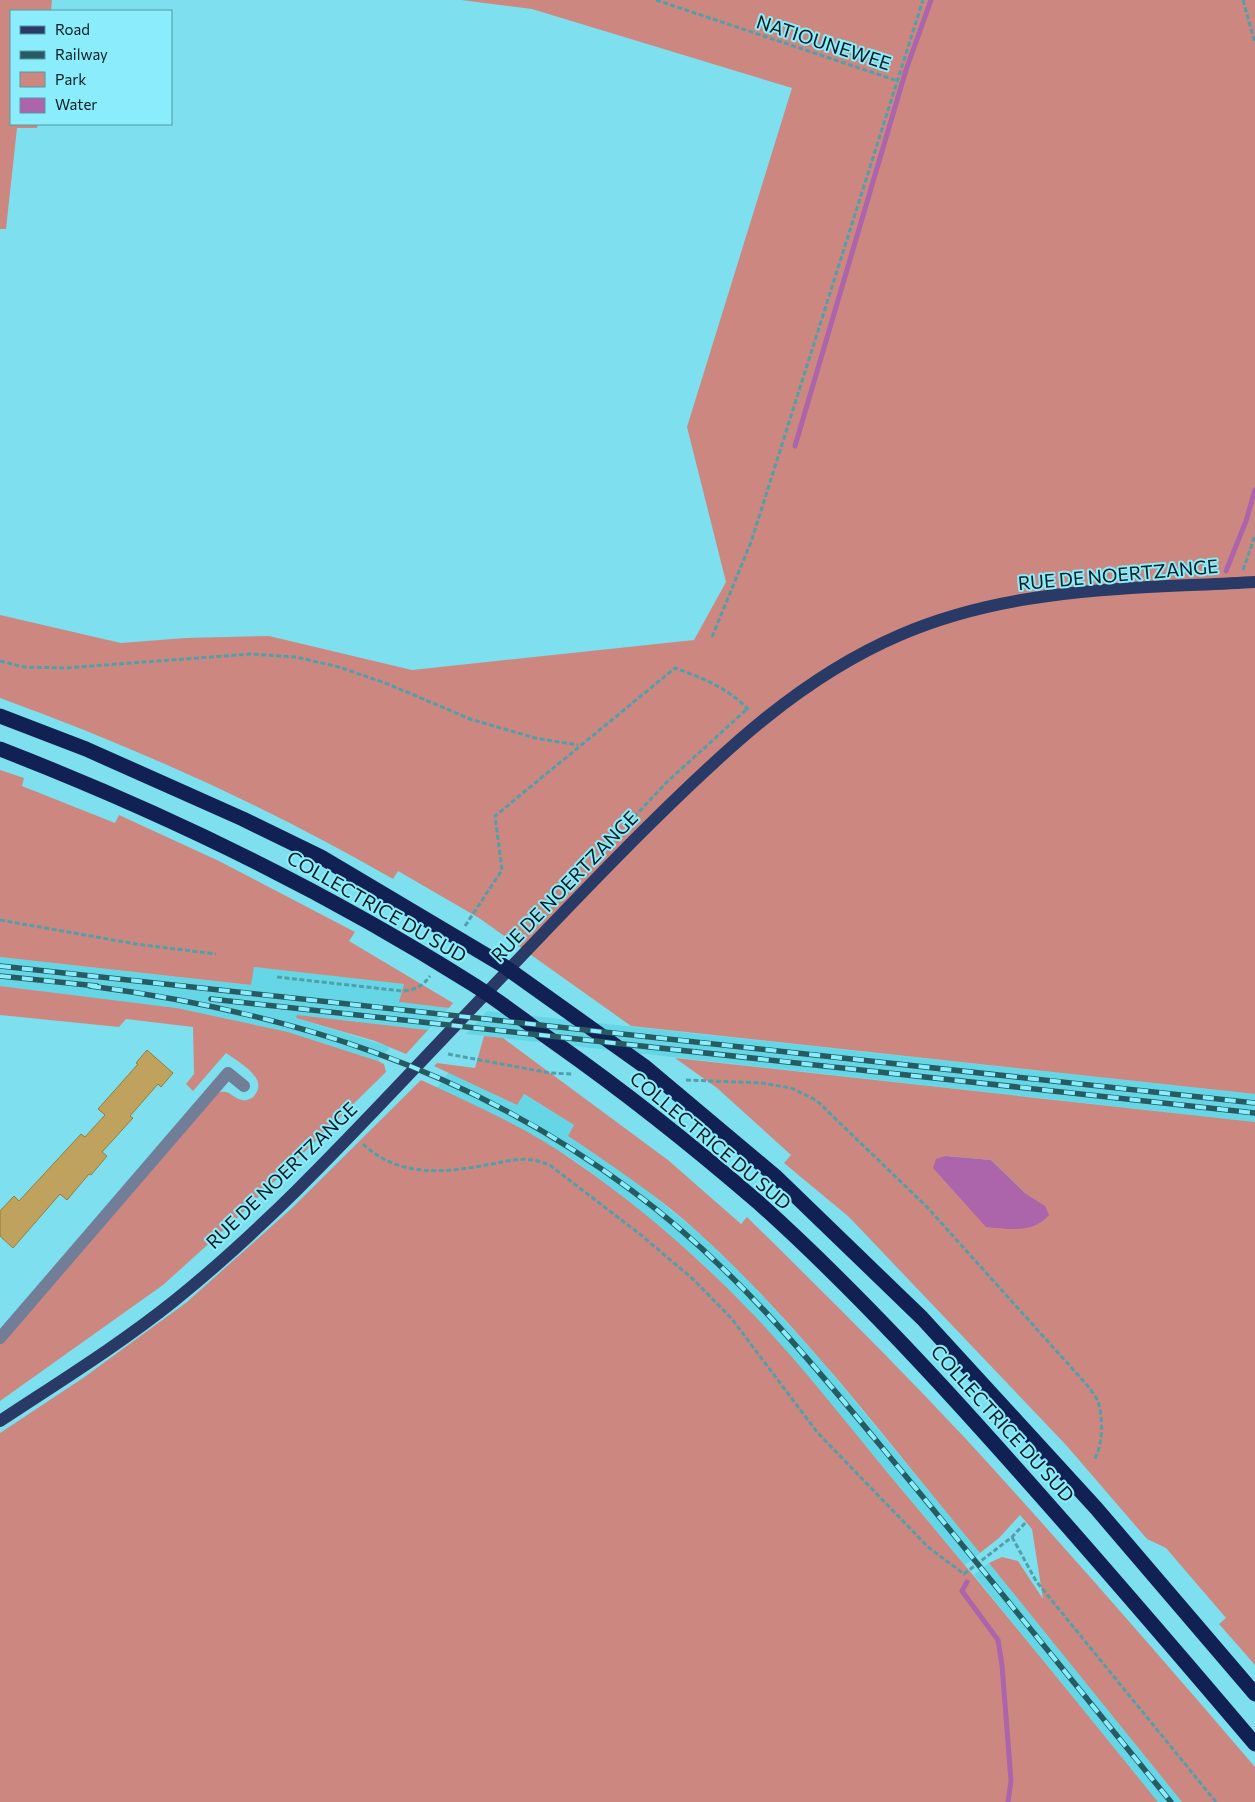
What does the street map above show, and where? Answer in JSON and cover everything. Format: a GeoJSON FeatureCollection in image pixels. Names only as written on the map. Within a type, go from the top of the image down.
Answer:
{"type":"FeatureCollection","features":[{"type":"Feature","properties":{"kind":"highway","name":"COLLECTRICE DU SUD"},"geometry":{"type":"LineString","coordinates":[[0,716],[86,748],[322,857],[501,964],[636,1060],[775,1176],[922,1318],[1096,1508],[1255,1694]]}},
{"type":"Feature","properties":{"kind":"highway","name":"COLLECTRICE DU SUD"},"geometry":{"type":"LineString","coordinates":[[0,749],[76,778],[227,846],[364,918],[477,987],[616,1086],[757,1202],[904,1343],[1074,1531],[1255,1744]]}},
{"type":"Feature","properties":{"kind":"main road","name":"RUE DE NOERTZANGE"},"geometry":{"type":"LineString","coordinates":[[0,1421],[106,1351],[174,1301],[248,1237],[351,1134],[620,853],[716,758],[800,691],[851,658],[900,635],[950,616],[1005,602],[1052,594],[1255,582]]}},
{"type":"Feature","properties":{"kind":"street"},"geometry":{"type":"LineString","coordinates":[[0,1338],[228,1073],[244,1086]]}},
{"type":"Feature","properties":{"kind":"path","name":"NATIOUNEWEE"},"geometry":{"type":"LineString","coordinates":[[656,0],[898,81]]}},
{"type":"Feature","properties":{"kind":"path"},"geometry":{"type":"LineString","coordinates":[[712,637],[751,542],[923,0]]}},
{"type":"Feature","properties":{"kind":"path"},"geometry":{"type":"LineString","coordinates":[[1243,0],[1255,43]]}},
{"type":"Feature","properties":{"kind":"path"},"geometry":{"type":"LineString","coordinates":[[1238,583],[1255,535]]}},
{"type":"Feature","properties":{"kind":"path"},"geometry":{"type":"LineString","coordinates":[[0,661],[24,667],[65,668],[251,654],[296,657],[388,684],[470,719],[535,738],[579,746]]}},
{"type":"Feature","properties":{"kind":"path"},"geometry":{"type":"LineString","coordinates":[[474,914],[502,870],[495,816],[675,668],[707,680],[730,692],[747,709]]}},
{"type":"Feature","properties":{"kind":"path"},"geometry":{"type":"LineString","coordinates":[[0,920],[136,944],[216,954]]}},
{"type":"Feature","properties":{"kind":"path"},"geometry":{"type":"LineString","coordinates":[[277,977],[402,991],[414,990],[424,984]]}},
{"type":"Feature","properties":{"kind":"path"},"geometry":{"type":"LineString","coordinates":[[431,1051],[550,1073],[579,1075]]}},
{"type":"Feature","properties":{"kind":"path"},"geometry":{"type":"LineString","coordinates":[[685,1080],[762,1083],[791,1088],[816,1100],[927,1207],[1087,1385],[1099,1404],[1101,1424],[1100,1450],[1094,1460]]}},
{"type":"Feature","properties":{"kind":"path"},"geometry":{"type":"LineString","coordinates":[[351,1134],[372,1153],[397,1166],[425,1172],[452,1172],[522,1159],[537,1159],[551,1166],[641,1235],[694,1280],[732,1319],[817,1432],[928,1547],[964,1574],[1012,1537],[1026,1522]]}},
{"type":"Feature","properties":{"kind":"path"},"geometry":{"type":"LineString","coordinates":[[1012,1537],[1036,1581],[1216,1802]]}},
{"type":"Feature","properties":{"kind":"shaded area"},"geometry":{"type":"Polygon","coordinates":[[[0,957],[250,985],[254,967],[404,984],[400,1002],[449,1008],[428,1030],[297,1016],[296,1018],[390,1047],[378,1061],[288,1032],[177,1008],[0,986],[0,957]]]}},
{"type":"Feature","properties":{"kind":"shaded area"},"geometry":{"type":"Polygon","coordinates":[[[487,1011],[1255,1094],[1255,1122],[466,1034],[487,1011]]]}},
{"type":"Feature","properties":{"kind":"shaded area"},"geometry":{"type":"Polygon","coordinates":[[[449,1072],[516,1105],[523,1094],[574,1125],[568,1136],[635,1181],[700,1234],[748,1280],[819,1358],[980,1553],[965,1565],[804,1372],[748,1309],[703,1264],[623,1197],[573,1159],[513,1125],[437,1088],[449,1072]]]}},
{"type":"Feature","properties":{"kind":"shaded area"},"geometry":{"type":"Polygon","coordinates":[[[989,1563],[1182,1802],[1158,1802],[974,1575],[989,1563]]]}},
{"type":"Feature","properties":{"kind":"green space"},"geometry":{"type":"Polygon","coordinates":[[[0,0],[52,0],[51,10],[10,10],[10,125],[38,125],[37,128],[17,128],[6,229],[0,229],[0,0]]]}},
{"type":"Feature","properties":{"kind":"green space"},"geometry":{"type":"Polygon","coordinates":[[[461,0],[1255,0],[1255,1094],[631,1026],[479,918],[398,871],[393,879],[298,827],[200,780],[101,737],[0,698],[0,615],[121,643],[185,638],[269,636],[412,670],[694,640],[726,582],[687,427],[792,88],[532,9],[461,0]]]}},
{"type":"Feature","properties":{"kind":"green space"},"geometry":{"type":"Polygon","coordinates":[[[0,770],[24,778],[22,786],[115,823],[119,815],[219,861],[355,932],[349,941],[453,1003],[449,1008],[399,1002],[404,984],[254,967],[251,985],[0,957],[0,770]]]}},
{"type":"Feature","properties":{"kind":"green space"},"geometry":{"type":"Polygon","coordinates":[[[0,986],[177,1008],[288,1032],[378,1061],[384,1064],[386,1072],[235,1220],[163,1285],[0,1401],[0,1338],[210,1094],[226,1092],[238,1099],[247,1100],[254,1096],[258,1087],[254,1075],[226,1053],[193,1091],[186,1084],[194,1074],[193,1027],[126,1019],[119,1027],[0,1015],[0,986]]]}},
{"type":"Feature","properties":{"kind":"green space"},"geometry":{"type":"Polygon","coordinates":[[[297,1015],[428,1030],[406,1054],[375,1041],[296,1018],[297,1015]]]}},
{"type":"Feature","properties":{"kind":"green space"},"geometry":{"type":"Polygon","coordinates":[[[484,1036],[503,1038],[668,1160],[741,1224],[747,1217],[802,1271],[965,1438],[1039,1519],[1255,1767],[1255,1802],[1182,1802],[989,1563],[1002,1557],[1018,1561],[1043,1599],[1032,1529],[1020,1515],[999,1538],[980,1553],[811,1349],[776,1310],[701,1235],[653,1195],[568,1136],[574,1125],[524,1094],[517,1105],[434,1066],[437,1063],[475,1068],[484,1036]]]}},
{"type":"Feature","properties":{"kind":"green space"},"geometry":{"type":"Polygon","coordinates":[[[675,1058],[1255,1122],[1255,1665],[1219,1624],[1226,1618],[1166,1548],[1147,1539],[1066,1445],[849,1217],[784,1163],[791,1155],[717,1088],[675,1058]],[[946,1156],[1026,1194],[991,1160],[946,1156]]]}},
{"type":"Feature","properties":{"kind":"green space"},"geometry":{"type":"Polygon","coordinates":[[[421,1080],[480,1107],[556,1149],[619,1194],[706,1267],[765,1327],[821,1391],[1158,1802],[0,1802],[0,1433],[83,1378],[187,1302],[292,1208],[421,1080]]]}},
{"type":"Feature","properties":{"kind":"water"},"geometry":{"type":"Polygon","coordinates":[[[946,1156],[991,1160],[1026,1194],[1045,1206],[1049,1215],[1028,1228],[986,1227],[933,1168],[936,1159],[946,1156]]]}},
{"type":"Feature","properties":{"kind":"building"},"geometry":{"type":"Polygon","coordinates":[[[147,1050],[173,1073],[161,1087],[158,1084],[130,1116],[133,1118],[102,1152],[107,1156],[91,1175],[89,1174],[67,1200],[60,1194],[13,1248],[0,1236],[0,1211],[14,1196],[19,1201],[81,1134],[85,1137],[105,1115],[98,1109],[138,1064],[136,1063],[147,1050]]]}},
{"type":"Feature","properties":{"kind":"waterway"},"geometry":{"type":"LineString","coordinates":[[795,446],[906,70],[931,0]]}},
{"type":"Feature","properties":{"kind":"waterway"},"geometry":{"type":"LineString","coordinates":[[1226,571],[1246,521],[1255,490]]}},
{"type":"Feature","properties":{"kind":"waterway"},"geometry":{"type":"LineString","coordinates":[[967,1582],[962,1591],[998,1640],[1002,1665],[1011,1781],[1008,1802]]}},
{"type":"Feature","properties":{"kind":"railway"},"geometry":{"type":"LineString","coordinates":[[0,966],[1255,1103]]}},
{"type":"Feature","properties":{"kind":"railway"},"geometry":{"type":"LineString","coordinates":[[0,976],[97,986]]}},
{"type":"Feature","properties":{"kind":"railway"},"geometry":{"type":"LineString","coordinates":[[90,986],[164,997],[236,1012],[306,1030],[374,1052],[441,1079],[506,1111],[569,1148],[631,1190],[706,1252],[774,1321],[806,1357],[1171,1802]]}},
{"type":"Feature","properties":{"kind":"railway"},"geometry":{"type":"LineString","coordinates":[[211,999],[1255,1113]]}}]}
